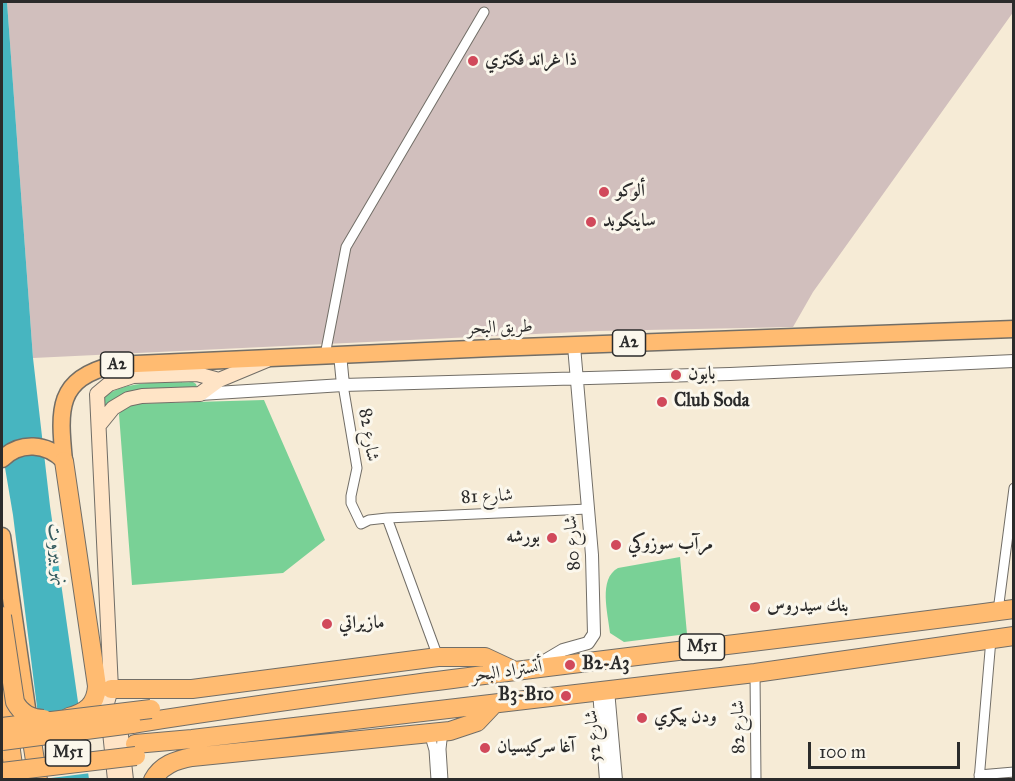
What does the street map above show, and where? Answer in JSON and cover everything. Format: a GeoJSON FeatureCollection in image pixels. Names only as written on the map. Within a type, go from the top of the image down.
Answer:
{"type":"FeatureCollection","features":[{"type":"Feature","properties":{"kind":"highway","name":"طريق البحر"},"geometry":{"type":"LineString","coordinates":[[64,460],[62,409],[68,392],[94,369],[114,365],[1014,329]]}},
{"type":"Feature","properties":{"kind":"highway"},"geometry":{"type":"LineString","coordinates":[[2,459],[19,448],[43,447],[51,443],[57,438],[61,429]]}},
{"type":"Feature","properties":{"kind":"highway"},"geometry":{"type":"LineString","coordinates":[[4,733],[88,710],[97,695],[64,460],[43,447]]}},
{"type":"Feature","properties":{"kind":"highway"},"geometry":{"type":"LineString","coordinates":[[2,536],[13,692],[19,709],[28,716],[38,719],[58,719],[151,709],[378,678],[391,687]]}},
{"type":"Feature","properties":{"kind":"highway","name":"أتستراد البحر"},"geometry":{"type":"LineString","coordinates":[[4,733],[132,724],[524,669],[1006,610]]}},
{"type":"Feature","properties":{"kind":"highway"},"geometry":{"type":"LineString","coordinates":[[7,613],[30,728],[36,780]]}},
{"type":"Feature","properties":{"kind":"highway","name":"أتستراد البحر"},"geometry":{"type":"LineString","coordinates":[[136,750],[166,750],[192,739],[432,709],[494,704],[755,673],[1014,636]]}},
{"type":"Feature","properties":{"kind":"highway"},"geometry":{"type":"LineString","coordinates":[[111,690],[192,689],[438,657],[485,657],[524,669]]}},
{"type":"Feature","properties":{"kind":"highway"},"geometry":{"type":"LineString","coordinates":[[2,684],[4,733],[15,780]]}},
{"type":"Feature","properties":{"kind":"highway"},"geometry":{"type":"LineString","coordinates":[[153,780],[162,768],[192,757],[462,728],[477,722],[494,704]]}},
{"type":"Feature","properties":{"kind":"highway"},"geometry":{"type":"LineString","coordinates":[[4,733],[30,728]]}},
{"type":"Feature","properties":{"kind":"highway"},"geometry":{"type":"LineString","coordinates":[[2,772],[60,765],[136,750]]}},
{"type":"Feature","properties":{"kind":"highway","name":"M51"},"geometry":{"type":"LineString","coordinates":[[2,763],[136,750]]}},
{"type":"Feature","properties":{"kind":"highway"},"geometry":{"type":"LineString","coordinates":[[36,780],[44,770],[60,765]]}},
{"type":"Feature","properties":{"kind":"main road"},"geometry":{"type":"LineString","coordinates":[[100,424],[113,408],[128,399],[142,396],[200,394],[219,380],[274,357]]}},
{"type":"Feature","properties":{"kind":"main road"},"geometry":{"type":"LineString","coordinates":[[114,780],[107,703],[111,690],[97,394],[102,388],[118,379],[133,376],[197,374],[219,380]]}},
{"type":"Feature","properties":{"kind":"main road"},"geometry":{"type":"LineString","coordinates":[[111,690],[117,702],[126,780]]}},
{"type":"Feature","properties":{"kind":"street"},"geometry":{"type":"LineString","coordinates":[[343,385],[333,355],[346,247],[484,12]]}},
{"type":"Feature","properties":{"kind":"street","name":"شارع 80"},"geometry":{"type":"LineString","coordinates":[[524,669],[563,650],[588,643],[594,634],[593,568],[574,345]]}},
{"type":"Feature","properties":{"kind":"street"},"geometry":{"type":"LineString","coordinates":[[200,394],[343,385],[516,378],[576,379],[1014,361]]}},
{"type":"Feature","properties":{"kind":"street","name":"شارع 82"},"geometry":{"type":"LineString","coordinates":[[343,385],[357,468],[351,503],[361,524]]}},
{"type":"Feature","properties":{"kind":"street"},"geometry":{"type":"LineString","coordinates":[[1006,610],[1014,488]]}},
{"type":"Feature","properties":{"kind":"street","name":"شارع 81"},"geometry":{"type":"LineString","coordinates":[[361,524],[369,520],[387,518],[588,509]]}},
{"type":"Feature","properties":{"kind":"street"},"geometry":{"type":"LineString","coordinates":[[387,518],[438,657]]}},
{"type":"Feature","properties":{"kind":"street"},"geometry":{"type":"LineString","coordinates":[[990,639],[979,777],[1014,772]]}},
{"type":"Feature","properties":{"kind":"street","name":"شارع 82"},"geometry":{"type":"LineString","coordinates":[[755,673],[756,780]]}},
{"type":"Feature","properties":{"kind":"street","name":"شارع 52"},"geometry":{"type":"LineString","coordinates":[[604,690],[606,780]]}},
{"type":"Feature","properties":{"kind":"street","name":"شارع 52"},"geometry":{"type":"LineString","coordinates":[[604,690],[616,780]]}},
{"type":"Feature","properties":{"kind":"street"},"geometry":{"type":"LineString","coordinates":[[436,732],[434,750],[436,780]]}},
{"type":"Feature","properties":{"kind":"street"},"geometry":{"type":"LineString","coordinates":[[436,732],[441,743],[443,780]]}},
{"type":"Feature","properties":{"kind":"shaded area"},"geometry":{"type":"Polygon","coordinates":[[[7,2],[1013,2],[1014,11],[813,292],[793,327],[598,331],[33,358],[7,2]]]}},
{"type":"Feature","properties":{"kind":"green space"},"geometry":{"type":"Polygon","coordinates":[[[193,382],[197,387],[195,389],[144,392],[102,419],[101,405],[106,396],[115,390],[142,384],[193,382]]]}},
{"type":"Feature","properties":{"kind":"green space"},"geometry":{"type":"Polygon","coordinates":[[[264,400],[325,540],[283,573],[132,585],[119,414],[127,404],[264,400]]]}},
{"type":"Feature","properties":{"kind":"green space"},"geometry":{"type":"Polygon","coordinates":[[[680,557],[687,634],[624,642],[610,633],[606,588],[612,573],[618,568],[680,557]]]}},
{"type":"Feature","properties":{"kind":"water","name":"نهر بيروت"},"geometry":{"type":"Polygon","coordinates":[[[2,2],[7,2],[33,358],[50,506],[89,779],[46,779],[13,515],[2,450],[2,2]]]}},
{"type":"Feature","properties":{"kind":"pier"},"geometry":{"type":"Polygon","coordinates":[[[82,708],[91,773],[43,779],[35,714],[82,708]]]}},
{"type":"Feature","properties":{"kind":"place","name":"ذا غراند فكتري"},"geometry":{"type":"Point","coordinates":[473,61]}},
{"type":"Feature","properties":{"kind":"place","name":"ألوكو"},"geometry":{"type":"Point","coordinates":[604,192]}},
{"type":"Feature","properties":{"kind":"place","name":"ساينكوبد"},"geometry":{"type":"Point","coordinates":[591,222]}},
{"type":"Feature","properties":{"kind":"place","name":"بابون"},"geometry":{"type":"Point","coordinates":[676,375]}},
{"type":"Feature","properties":{"kind":"place","name":"Club Soda"},"geometry":{"type":"Point","coordinates":[662,402]}},
{"type":"Feature","properties":{"kind":"place","name":"بورشه"},"geometry":{"type":"Point","coordinates":[552,538]}},
{"type":"Feature","properties":{"kind":"place","name":"مرآب سوزوكي"},"geometry":{"type":"Point","coordinates":[616,545]}},
{"type":"Feature","properties":{"kind":"place","name":"بنك سيدروس"},"geometry":{"type":"Point","coordinates":[755,607]}},
{"type":"Feature","properties":{"kind":"place","name":"مازيراتي"},"geometry":{"type":"Point","coordinates":[327,624]}},
{"type":"Feature","properties":{"kind":"place","name":"B2-A3"},"geometry":{"type":"Point","coordinates":[570,665]}},
{"type":"Feature","properties":{"kind":"place","name":"B3-B10"},"geometry":{"type":"Point","coordinates":[566,696]}},
{"type":"Feature","properties":{"kind":"place","name":"ودن بيكري"},"geometry":{"type":"Point","coordinates":[642,718]}},
{"type":"Feature","properties":{"kind":"place","name":"آغا سركيسيان"},"geometry":{"type":"Point","coordinates":[485,748]}}]}
